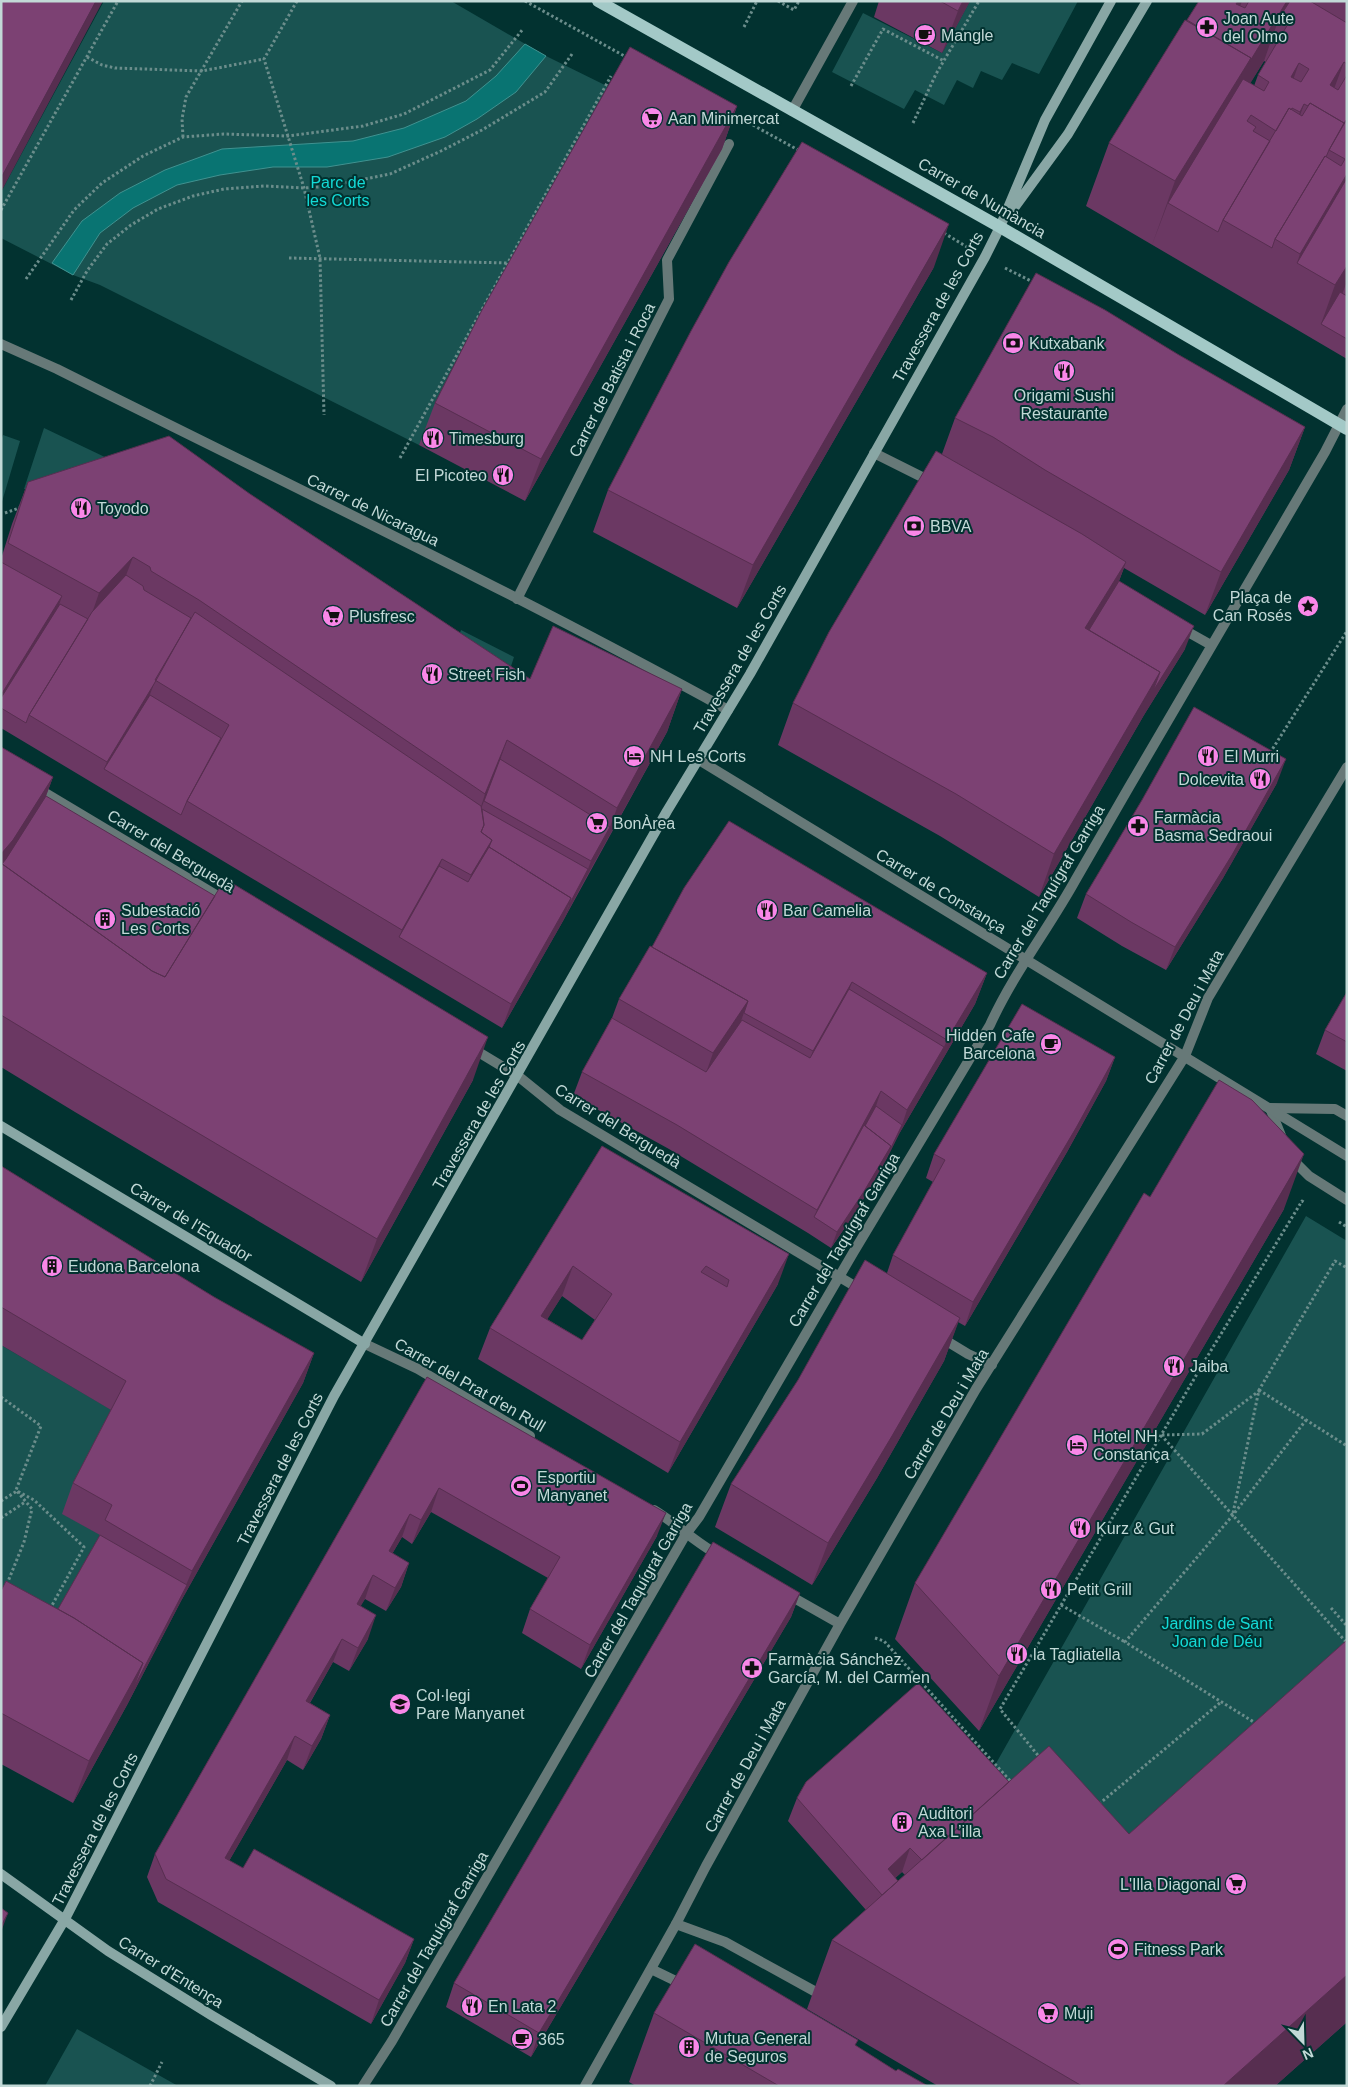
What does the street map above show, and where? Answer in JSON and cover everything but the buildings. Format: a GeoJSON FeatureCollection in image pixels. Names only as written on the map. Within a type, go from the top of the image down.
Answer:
{"type":"FeatureCollection","features":[{"type":"Feature","properties":{"kind":"main road","name":"Carrer de Numància"},"geometry":{"type":"LineString","coordinates":[[598,1],[1000,227],[1343,427]]}},
{"type":"Feature","properties":{"kind":"main road","name":"Travessera de les Corts"},"geometry":{"type":"LineString","coordinates":[[3,2022],[65,1919],[334,1396],[518,1076],[667,811],[728,710],[985,257],[1000,227],[1045,120],[1111,1]]}},
{"type":"Feature","properties":{"kind":"main road","name":"Travessera de les Corts"},"geometry":{"type":"LineString","coordinates":[[1000,227],[1068,134],[1147,1]]}},
{"type":"Feature","properties":{"kind":"main road","name":"Carrer de l'Equador"},"geometry":{"type":"LineString","coordinates":[[1,1126],[365,1344]]}},
{"type":"Feature","properties":{"kind":"main road","name":"Carrer d'Entença"},"geometry":{"type":"LineString","coordinates":[[1,1874],[124,1961],[332,2086]]}},
{"type":"Feature","properties":{"kind":"street"},"geometry":{"type":"LineString","coordinates":[[792,111],[853,1]]}},
{"type":"Feature","properties":{"kind":"street","name":"Carrer de Batista i Roca"},"geometry":{"type":"LineString","coordinates":[[517,599],[669,299],[667,260],[729,144]]}},
{"type":"Feature","properties":{"kind":"street","name":"Carrer de Nicaragua"},"geometry":{"type":"LineString","coordinates":[[1,344],[74,378],[517,599],[665,675],[728,710]]}},
{"type":"Feature","properties":{"kind":"street","name":"Carrer del Taquígraf Garriga"},"geometry":{"type":"LineString","coordinates":[[363,2086],[402,2024],[686,1534],[698,1517],[1055,917],[1211,645],[1325,452],[1343,427],[1347,409]]}},
{"type":"Feature","properties":{"kind":"street"},"geometry":{"type":"LineString","coordinates":[[874,453],[940,487]]}},
{"type":"Feature","properties":{"kind":"street"},"geometry":{"type":"LineString","coordinates":[[1170,622],[1211,645]]}},
{"type":"Feature","properties":{"kind":"street","name":"Carrer de Constança"},"geometry":{"type":"LineString","coordinates":[[699,760],[1347,1156]]}},
{"type":"Feature","properties":{"kind":"street","name":"Carrer de Deu i Mata"},"geometry":{"type":"LineString","coordinates":[[585,2086],[652,1969],[706,1866],[840,1624],[992,1365],[1184,1056],[1208,998],[1347,767]]}},
{"type":"Feature","properties":{"kind":"street","name":"Carrer del Berguedà"},"geometry":{"type":"LineString","coordinates":[[27,782],[238,909]]}},
{"type":"Feature","properties":{"kind":"street","name":"Carrer del Berguedà"},"geometry":{"type":"LineString","coordinates":[[459,1040],[518,1076],[560,1110],[871,1296]]}},
{"type":"Feature","properties":{"kind":"street"},"geometry":{"type":"LineString","coordinates":[[1347,1116],[1335,1109],[1270,1108],[1292,1160],[1309,1176],[1347,1200]]}},
{"type":"Feature","properties":{"kind":"street"},"geometry":{"type":"LineString","coordinates":[[928,1330],[968,1354],[992,1365]]}},
{"type":"Feature","properties":{"kind":"street","name":"Carrer del Prat d'en Rull"},"geometry":{"type":"LineString","coordinates":[[365,1344],[418,1369],[535,1439]]}},
{"type":"Feature","properties":{"kind":"street"},"geometry":{"type":"LineString","coordinates":[[645,1505],[670,1520],[704,1547],[728,1561]]}},
{"type":"Feature","properties":{"kind":"street"},"geometry":{"type":"LineString","coordinates":[[778,1589],[840,1624]]}},
{"type":"Feature","properties":{"kind":"street"},"geometry":{"type":"LineString","coordinates":[[676,1924],[725,1942],[838,2004]]}},
{"type":"Feature","properties":{"kind":"street"},"geometry":{"type":"LineString","coordinates":[[652,1969],[695,1990]]}},
{"type":"Feature","properties":{"kind":"path"},"geometry":{"type":"LineString","coordinates":[[1,210],[118,1]]}},
{"type":"Feature","properties":{"kind":"path"},"geometry":{"type":"LineString","coordinates":[[182,137],[182,119],[186,98],[242,1]]}},
{"type":"Feature","properties":{"kind":"path"},"geometry":{"type":"LineString","coordinates":[[297,1],[264,59],[304,188],[320,258],[324,415]]}},
{"type":"Feature","properties":{"kind":"path"},"geometry":{"type":"LineString","coordinates":[[524,1],[634,60]]}},
{"type":"Feature","properties":{"kind":"path"},"geometry":{"type":"LineString","coordinates":[[744,27],[757,1]]}},
{"type":"Feature","properties":{"kind":"path"},"geometry":{"type":"LineString","coordinates":[[778,1],[794,10],[799,1]]}},
{"type":"Feature","properties":{"kind":"path"},"geometry":{"type":"LineString","coordinates":[[913,123],[944,62],[979,1]]}},
{"type":"Feature","properties":{"kind":"path"},"geometry":{"type":"LineString","coordinates":[[851,86],[884,28],[944,62]]}},
{"type":"Feature","properties":{"kind":"path"},"geometry":{"type":"LineString","coordinates":[[26,279],[74,210],[102,183],[143,156],[182,137],[224,134],[288,136],[363,126],[404,114],[490,70],[523,29]]}},
{"type":"Feature","properties":{"kind":"path"},"geometry":{"type":"LineString","coordinates":[[71,300],[87,271],[107,244],[131,225],[158,209],[193,196],[224,189],[264,186],[304,188],[330,186],[390,174],[441,151],[512,113],[545,92],[572,54]]}},
{"type":"Feature","properties":{"kind":"path"},"geometry":{"type":"LineString","coordinates":[[87,57],[102,65],[114,68],[202,71],[264,59]]}},
{"type":"Feature","properties":{"kind":"path"},"geometry":{"type":"LineString","coordinates":[[400,458],[611,76]]}},
{"type":"Feature","properties":{"kind":"path"},"geometry":{"type":"LineString","coordinates":[[726,110],[809,155]]}},
{"type":"Feature","properties":{"kind":"path"},"geometry":{"type":"LineString","coordinates":[[943,232],[1042,287]]}},
{"type":"Feature","properties":{"kind":"path"},"geometry":{"type":"LineString","coordinates":[[289,258],[508,263]]}},
{"type":"Feature","properties":{"kind":"path"},"geometry":{"type":"LineString","coordinates":[[5,513],[24,506]]}},
{"type":"Feature","properties":{"kind":"path"},"geometry":{"type":"LineString","coordinates":[[1269,755],[1347,631]]}},
{"type":"Feature","properties":{"kind":"path"},"geometry":{"type":"LineString","coordinates":[[1043,1762],[1000,1709],[1161,1435],[1302,1201]]}},
{"type":"Feature","properties":{"kind":"path"},"geometry":{"type":"LineString","coordinates":[[1233,1515],[1259,1390],[1334,1261],[1347,1268]]}},
{"type":"Feature","properties":{"kind":"path"},"geometry":{"type":"LineString","coordinates":[[1161,1435],[1202,1434],[1259,1390]]}},
{"type":"Feature","properties":{"kind":"path"},"geometry":{"type":"LineString","coordinates":[[1259,1390],[1347,1446]]}},
{"type":"Feature","properties":{"kind":"path"},"geometry":{"type":"LineString","coordinates":[[1,1397],[41,1426],[18,1491],[1,1501]]}},
{"type":"Feature","properties":{"kind":"path"},"geometry":{"type":"LineString","coordinates":[[1125,1642],[1233,1515],[1306,1420]]}},
{"type":"Feature","properties":{"kind":"path"},"geometry":{"type":"LineString","coordinates":[[1161,1435],[1347,1643]]}},
{"type":"Feature","properties":{"kind":"path"},"geometry":{"type":"LineString","coordinates":[[4,1590],[24,1542],[32,1509],[18,1491]]}},
{"type":"Feature","properties":{"kind":"path"},"geometry":{"type":"LineString","coordinates":[[18,1491],[34,1500],[84,1547],[47,1616]]}},
{"type":"Feature","properties":{"kind":"path"},"geometry":{"type":"LineString","coordinates":[[1,1518],[26,1502]]}},
{"type":"Feature","properties":{"kind":"path"},"geometry":{"type":"LineString","coordinates":[[1061,1605],[1125,1642],[1260,1726]]}},
{"type":"Feature","properties":{"kind":"path"},"geometry":{"type":"LineString","coordinates":[[1331,1608],[1347,1626]]}},
{"type":"Feature","properties":{"kind":"path"},"geometry":{"type":"LineString","coordinates":[[875,1638],[884,1641],[1014,1786]]}},
{"type":"Feature","properties":{"kind":"path"},"geometry":{"type":"LineString","coordinates":[[1094,1808],[1221,1702]]}},
{"type":"Feature","properties":{"kind":"path"},"geometry":{"type":"LineString","coordinates":[[150,2086],[162,2062]]}},
{"type":"Feature","properties":{"kind":"green space","name":"Parc de les Corts"},"geometry":{"type":"Polygon","coordinates":[[[104,1],[451,1],[546,56],[615,90],[466,353],[419,445],[100,285],[73,275],[1,238],[1,192],[104,1]]]}},
{"type":"Feature","properties":{"kind":"green space"},"geometry":{"type":"Polygon","coordinates":[[[970,1],[1078,1],[1039,74],[1012,63],[1002,80],[981,71],[973,88],[957,80],[944,105],[915,90],[904,109],[832,72],[863,13],[942,53],[970,1]]]}},
{"type":"Feature","properties":{"kind":"green space"},"geometry":{"type":"Polygon","coordinates":[[[44,428],[109,459],[28,490],[24,489],[44,428]]]}},
{"type":"Feature","properties":{"kind":"green space"},"geometry":{"type":"Polygon","coordinates":[[[3,435],[20,441],[1,505],[1,441],[3,435]]]}},
{"type":"Feature","properties":{"kind":"green space"},"geometry":{"type":"Polygon","coordinates":[[[461,630],[514,657],[503,691],[452,657],[461,630]]]}},
{"type":"Feature","properties":{"kind":"green space","name":"Jardins de Sant Joan de Déu"},"geometry":{"type":"Polygon","coordinates":[[[1306,1216],[1347,1241],[1347,1691],[1137,1873],[990,1774],[1306,1216]]]}},
{"type":"Feature","properties":{"kind":"green space"},"geometry":{"type":"Polygon","coordinates":[[[1,1345],[115,1412],[63,1514],[101,1535],[39,1650],[1,1630],[1,1345]]]}},
{"type":"Feature","properties":{"kind":"green space"},"geometry":{"type":"Polygon","coordinates":[[[77,2029],[178,2086],[45,2086],[77,2029]]]}},
{"type":"Feature","properties":{"kind":"shaded area"},"geometry":{"type":"Polygon","coordinates":[[[525,44],[546,56],[516,92],[477,119],[445,137],[388,157],[327,167],[273,167],[220,175],[177,185],[133,208],[100,233],[73,275],[52,263],[82,221],[120,193],[165,170],[222,149],[353,141],[404,128],[466,101],[496,76],[525,44]]]}},
{"type":"Feature","properties":{"kind":"place","name":"Joan Aute del Olmo"},"geometry":{"type":"Point","coordinates":[1207,27]}},
{"type":"Feature","properties":{"kind":"place","name":"Mangle"},"geometry":{"type":"Point","coordinates":[925,35]}},
{"type":"Feature","properties":{"kind":"place","name":"Aan Minimercat"},"geometry":{"type":"Point","coordinates":[652,118]}},
{"type":"Feature","properties":{"kind":"place","name":"Kutxabank"},"geometry":{"type":"Point","coordinates":[1013,343]}},
{"type":"Feature","properties":{"kind":"place","name":"Origami Sushi Restaurante"},"geometry":{"type":"Point","coordinates":[1064,371]}},
{"type":"Feature","properties":{"kind":"place","name":"Timesburg"},"geometry":{"type":"Point","coordinates":[433,438]}},
{"type":"Feature","properties":{"kind":"place","name":"El Picoteo"},"geometry":{"type":"Point","coordinates":[503,475]}},
{"type":"Feature","properties":{"kind":"place","name":"Toyodo"},"geometry":{"type":"Point","coordinates":[81,508]}},
{"type":"Feature","properties":{"kind":"place","name":"BBVA"},"geometry":{"type":"Point","coordinates":[914,526]}},
{"type":"Feature","properties":{"kind":"place","name":"Plaça de Can Rosés"},"geometry":{"type":"Point","coordinates":[1308,606]}},
{"type":"Feature","properties":{"kind":"place","name":"Plusfresc"},"geometry":{"type":"Point","coordinates":[333,616]}},
{"type":"Feature","properties":{"kind":"place","name":"Street Fish"},"geometry":{"type":"Point","coordinates":[432,674]}},
{"type":"Feature","properties":{"kind":"place","name":"NH Les Corts"},"geometry":{"type":"Point","coordinates":[634,756]}},
{"type":"Feature","properties":{"kind":"place","name":"El Murri"},"geometry":{"type":"Point","coordinates":[1208,756]}},
{"type":"Feature","properties":{"kind":"place","name":"Dolcevita"},"geometry":{"type":"Point","coordinates":[1260,779]}},
{"type":"Feature","properties":{"kind":"place","name":"BonÀrea"},"geometry":{"type":"Point","coordinates":[597,823]}},
{"type":"Feature","properties":{"kind":"place","name":"Farmàcia Basma Sedraoui"},"geometry":{"type":"Point","coordinates":[1138,826]}},
{"type":"Feature","properties":{"kind":"place","name":"Bar Camelia"},"geometry":{"type":"Point","coordinates":[767,910]}},
{"type":"Feature","properties":{"kind":"place","name":"Subestació Les Corts"},"geometry":{"type":"Point","coordinates":[105,919]}},
{"type":"Feature","properties":{"kind":"place","name":"Hidden Cafe Barcelona"},"geometry":{"type":"Point","coordinates":[1051,1044]}},
{"type":"Feature","properties":{"kind":"place","name":"Eudona Barcelona"},"geometry":{"type":"Point","coordinates":[52,1266]}},
{"type":"Feature","properties":{"kind":"place","name":"Jaiba"},"geometry":{"type":"Point","coordinates":[1174,1366]}},
{"type":"Feature","properties":{"kind":"place","name":"Hotel NH Constança"},"geometry":{"type":"Point","coordinates":[1077,1445]}},
{"type":"Feature","properties":{"kind":"place","name":"Esportiu Manyanet"},"geometry":{"type":"Point","coordinates":[521,1486]}},
{"type":"Feature","properties":{"kind":"place","name":"Kurz & Gut"},"geometry":{"type":"Point","coordinates":[1080,1528]}},
{"type":"Feature","properties":{"kind":"place","name":"Petit Grill"},"geometry":{"type":"Point","coordinates":[1051,1589]}},
{"type":"Feature","properties":{"kind":"place","name":"la Tagliatella"},"geometry":{"type":"Point","coordinates":[1017,1654]}},
{"type":"Feature","properties":{"kind":"place","name":"Farmàcia Sánchez García, M. del Carmen"},"geometry":{"type":"Point","coordinates":[752,1668]}},
{"type":"Feature","properties":{"kind":"place","name":"Col·legi Pare Manyanet"},"geometry":{"type":"Point","coordinates":[400,1704]}},
{"type":"Feature","properties":{"kind":"place","name":"Auditori Axa L’illa"},"geometry":{"type":"Point","coordinates":[902,1822]}},
{"type":"Feature","properties":{"kind":"place","name":"L'Illa Diagonal"},"geometry":{"type":"Point","coordinates":[1236,1884]}},
{"type":"Feature","properties":{"kind":"place","name":"Fitness Park"},"geometry":{"type":"Point","coordinates":[1118,1949]}},
{"type":"Feature","properties":{"kind":"place","name":"En Lata 2"},"geometry":{"type":"Point","coordinates":[472,2006]}},
{"type":"Feature","properties":{"kind":"place","name":"Muji"},"geometry":{"type":"Point","coordinates":[1048,2013]}},
{"type":"Feature","properties":{"kind":"place","name":"365"},"geometry":{"type":"Point","coordinates":[522,2039]}},
{"type":"Feature","properties":{"kind":"place","name":"Mutua General de Seguros"},"geometry":{"type":"Point","coordinates":[689,2047]}}]}
